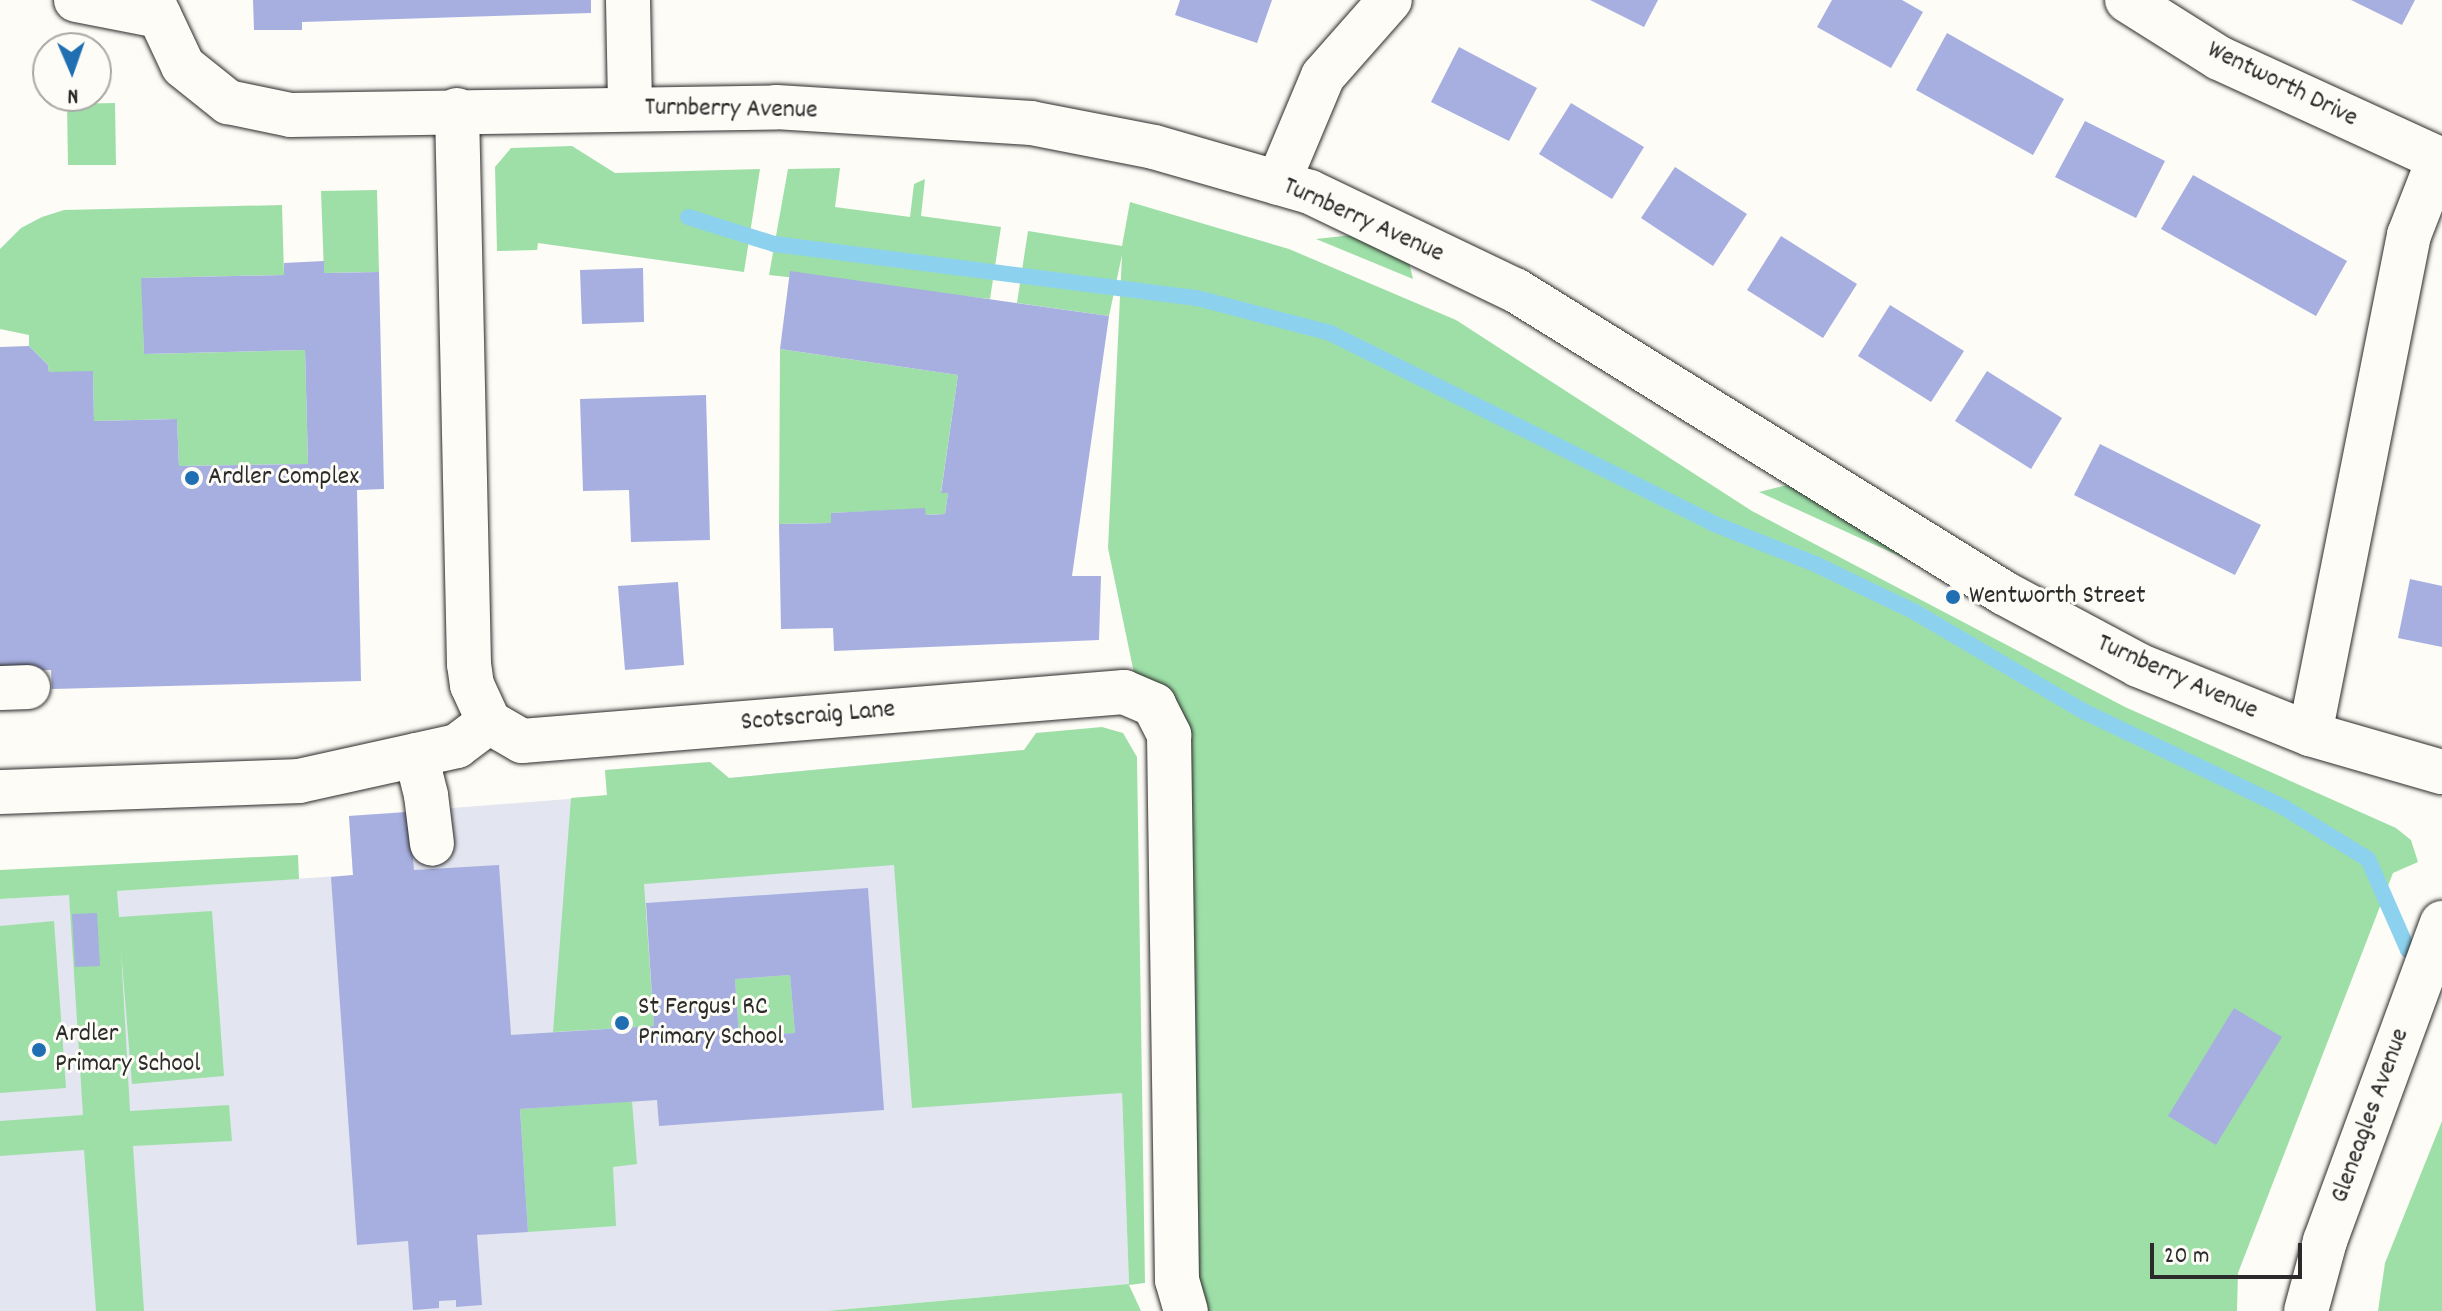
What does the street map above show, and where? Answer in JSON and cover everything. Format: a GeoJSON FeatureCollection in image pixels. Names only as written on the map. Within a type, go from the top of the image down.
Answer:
{"type":"FeatureCollection","features":[{"type":"Feature","properties":{"kind":"street","name":"Turnberry Avenue"},"geometry":{"type":"LineString","coordinates":[[76,0],[155,8],[183,66],[228,102],[291,115],[776,107],[1031,123],[1154,147],[1310,192],[1515,290],[2004,593],[2138,665],[2310,734],[2442,772]]}},
{"type":"Feature","properties":{"kind":"street"},"geometry":{"type":"LineString","coordinates":[[628,0],[630,108]]}},
{"type":"Feature","properties":{"kind":"street"},"geometry":{"type":"LineString","coordinates":[[1278,183],[1323,76],[1390,0]]}},
{"type":"Feature","properties":{"kind":"street","name":"Wentworth Drive"},"geometry":{"type":"LineString","coordinates":[[2127,0],[2219,58],[2440,159]]}},
{"type":"Feature","properties":{"kind":"street"},"geometry":{"type":"LineString","coordinates":[[0,792],[299,781],[457,746],[489,722],[472,685],[469,664],[457,110]]}},
{"type":"Feature","properties":{"kind":"street"},"geometry":{"type":"LineString","coordinates":[[2310,734],[2409,235],[2440,159]]}},
{"type":"Feature","properties":{"kind":"street","name":"Scotscraig Lane"},"geometry":{"type":"LineString","coordinates":[[489,722],[522,741],[1124,692],[1154,705],[1169,735],[1177,1280],[1186,1311]]}},
{"type":"Feature","properties":{"kind":"street"},"geometry":{"type":"LineString","coordinates":[[416,755],[426,795],[432,844]]}},
{"type":"Feature","properties":{"kind":"street","name":"Gleneagles Avenue"},"geometry":{"type":"LineString","coordinates":[[2306,1311],[2325,1241],[2442,923]]}},
{"type":"Feature","properties":{"kind":"shaded area","name":"St Fergus' RC Primary School"},"geometry":{"type":"Polygon","coordinates":[[[1065,746],[1122,1093],[1129,1284],[826,1311],[0,1311],[0,899],[353,875],[349,816],[607,796],[605,770],[710,762],[729,778],[1065,746]]]}},
{"type":"Feature","properties":{"kind":"green space"},"geometry":{"type":"Polygon","coordinates":[[[112,103],[115,103],[116,165],[68,165],[67,112],[112,112],[112,103]]]}},
{"type":"Feature","properties":{"kind":"green space"},"geometry":{"type":"Polygon","coordinates":[[[572,146],[615,173],[760,169],[744,272],[538,243],[537,250],[497,251],[495,167],[511,148],[572,146]]]}},
{"type":"Feature","properties":{"kind":"green space"},"geometry":{"type":"Polygon","coordinates":[[[840,168],[835,207],[910,217],[914,184],[925,179],[921,216],[1001,227],[990,299],[769,275],[788,169],[840,168]]]}},
{"type":"Feature","properties":{"kind":"green space"},"geometry":{"type":"Polygon","coordinates":[[[377,190],[379,272],[324,273],[321,191],[377,190]]]}},
{"type":"Feature","properties":{"kind":"green space"},"geometry":{"type":"Polygon","coordinates":[[[1130,202],[1289,249],[1456,320],[1752,511],[2125,707],[2396,828],[2411,840],[2418,862],[2393,873],[2238,1273],[2237,1311],[1205,1311],[1192,1275],[1186,745],[1135,678],[1108,548],[1122,255],[1109,316],[1017,303],[1028,231],[1122,246],[1130,202]]]}},
{"type":"Feature","properties":{"kind":"green space"},"geometry":{"type":"Polygon","coordinates":[[[282,205],[284,275],[142,278],[144,354],[305,350],[308,464],[179,466],[177,419],[94,421],[93,372],[49,372],[48,365],[29,346],[29,335],[0,329],[0,249],[21,228],[42,217],[64,210],[282,205]]]}},
{"type":"Feature","properties":{"kind":"green space"},"geometry":{"type":"Polygon","coordinates":[[[1361,234],[1407,254],[1413,279],[1316,239],[1361,234]]]}},
{"type":"Feature","properties":{"kind":"green space"},"geometry":{"type":"Polygon","coordinates":[[[780,349],[958,375],[941,492],[948,493],[945,514],[926,515],[924,509],[831,513],[831,523],[779,524],[780,349]]]}},
{"type":"Feature","properties":{"kind":"green space"},"geometry":{"type":"Polygon","coordinates":[[[1791,484],[1919,565],[1759,492],[1791,484]]]}},
{"type":"Feature","properties":{"kind":"green space"},"geometry":{"type":"Polygon","coordinates":[[[1102,727],[1123,733],[1137,757],[1145,1283],[1129,1285],[1141,1311],[826,1311],[1129,1284],[1122,1093],[912,1108],[894,865],[644,884],[654,1026],[553,1032],[571,798],[607,795],[605,770],[710,762],[729,778],[1024,750],[1036,733],[1102,727]]]}},
{"type":"Feature","properties":{"kind":"green space"},"geometry":{"type":"Polygon","coordinates":[[[298,855],[299,879],[117,891],[119,917],[212,911],[224,1076],[132,1084],[121,950],[130,1111],[229,1105],[232,1141],[133,1146],[144,1311],[96,1311],[84,1150],[0,1156],[0,1121],[83,1115],[69,895],[0,899],[0,870],[298,855]]]}},
{"type":"Feature","properties":{"kind":"green space"},"geometry":{"type":"Polygon","coordinates":[[[54,921],[66,1088],[0,1093],[0,926],[54,921]]]}},
{"type":"Feature","properties":{"kind":"green space"},"geometry":{"type":"Polygon","coordinates":[[[790,975],[795,1033],[739,1036],[735,979],[790,975]]]}},
{"type":"Feature","properties":{"kind":"green space"},"geometry":{"type":"Polygon","coordinates":[[[632,1101],[637,1164],[613,1167],[616,1226],[528,1232],[520,1109],[632,1101]]]}},
{"type":"Feature","properties":{"kind":"green space"},"geometry":{"type":"Polygon","coordinates":[[[2442,1121],[2442,1311],[2378,1311],[2385,1263],[2442,1121]]]}},
{"type":"Feature","properties":{"kind":"building"},"geometry":{"type":"Polygon","coordinates":[[[253,0],[591,0],[591,13],[302,22],[302,30],[254,30],[253,0]]]}},
{"type":"Feature","properties":{"kind":"building"},"geometry":{"type":"Polygon","coordinates":[[[1180,0],[1272,0],[1257,43],[1175,15],[1180,0]]]}},
{"type":"Feature","properties":{"kind":"building"},"geometry":{"type":"Polygon","coordinates":[[[1590,0],[1658,0],[1644,27],[1590,0]]]}},
{"type":"Feature","properties":{"kind":"building"},"geometry":{"type":"Polygon","coordinates":[[[1832,0],[1902,0],[1923,12],[1891,68],[1817,27],[1832,0]]]}},
{"type":"Feature","properties":{"kind":"building"},"geometry":{"type":"Polygon","coordinates":[[[2351,0],[2415,0],[2402,25],[2351,0]]]}},
{"type":"Feature","properties":{"kind":"building"},"geometry":{"type":"Polygon","coordinates":[[[1947,33],[2064,99],[2033,155],[1916,90],[1947,33]]]}},
{"type":"Feature","properties":{"kind":"building"},"geometry":{"type":"Polygon","coordinates":[[[1459,47],[1537,88],[1509,141],[1431,102],[1459,47]]]}},
{"type":"Feature","properties":{"kind":"building"},"geometry":{"type":"Polygon","coordinates":[[[1571,103],[1644,147],[1612,199],[1539,154],[1571,103]]]}},
{"type":"Feature","properties":{"kind":"building"},"geometry":{"type":"Polygon","coordinates":[[[2085,121],[2165,161],[2136,218],[2055,177],[2085,121]]]}},
{"type":"Feature","properties":{"kind":"building"},"geometry":{"type":"Polygon","coordinates":[[[1675,167],[1747,214],[1713,266],[1641,218],[1675,167]]]}},
{"type":"Feature","properties":{"kind":"building"},"geometry":{"type":"Polygon","coordinates":[[[2193,175],[2347,261],[2316,316],[2161,229],[2193,175]]]}},
{"type":"Feature","properties":{"kind":"building"},"geometry":{"type":"Polygon","coordinates":[[[1781,236],[1857,284],[1823,338],[1747,290],[1781,236]]]}},
{"type":"Feature","properties":{"kind":"building","name":"Ardler Complex"},"geometry":{"type":"Polygon","coordinates":[[[324,261],[324,273],[379,272],[384,489],[357,490],[361,681],[52,689],[51,670],[0,671],[0,347],[29,346],[48,365],[49,372],[93,371],[94,421],[177,419],[179,466],[308,464],[305,350],[144,354],[141,278],[284,275],[284,263],[324,261]]]}},
{"type":"Feature","properties":{"kind":"building"},"geometry":{"type":"Polygon","coordinates":[[[643,268],[644,322],[582,324],[580,270],[643,268]]]}},
{"type":"Feature","properties":{"kind":"building"},"geometry":{"type":"Polygon","coordinates":[[[790,271],[1109,316],[1072,576],[1101,576],[1099,640],[834,651],[833,628],[781,629],[779,524],[831,523],[831,513],[925,508],[926,515],[945,514],[948,493],[941,493],[958,375],[780,349],[790,271]]]}},
{"type":"Feature","properties":{"kind":"building"},"geometry":{"type":"Polygon","coordinates":[[[1890,305],[1964,351],[1931,402],[1858,356],[1890,305]]]}},
{"type":"Feature","properties":{"kind":"building"},"geometry":{"type":"Polygon","coordinates":[[[1987,371],[2062,418],[2031,469],[1955,421],[1987,371]]]}},
{"type":"Feature","properties":{"kind":"building"},"geometry":{"type":"Polygon","coordinates":[[[706,395],[710,540],[631,542],[629,490],[583,491],[580,399],[706,395]]]}},
{"type":"Feature","properties":{"kind":"building"},"geometry":{"type":"Polygon","coordinates":[[[2100,444],[2261,525],[2235,575],[2074,495],[2100,444]]]}},
{"type":"Feature","properties":{"kind":"building"},"geometry":{"type":"Polygon","coordinates":[[[2410,579],[2442,586],[2442,647],[2398,638],[2410,579]]]}},
{"type":"Feature","properties":{"kind":"building"},"geometry":{"type":"Polygon","coordinates":[[[678,582],[684,665],[625,670],[618,586],[678,582]]]}},
{"type":"Feature","properties":{"kind":"building"},"geometry":{"type":"Polygon","coordinates":[[[409,812],[414,870],[499,865],[511,1035],[654,1026],[646,903],[868,888],[884,1110],[659,1126],[657,1100],[520,1109],[528,1232],[477,1235],[482,1305],[456,1307],[456,1300],[439,1301],[439,1308],[413,1310],[408,1241],[357,1245],[331,877],[353,875],[349,816],[409,812]],[[790,975],[735,979],[739,1036],[795,1033],[790,975]]]}},
{"type":"Feature","properties":{"kind":"building"},"geometry":{"type":"Polygon","coordinates":[[[97,913],[100,966],[75,967],[72,914],[97,913]]]}},
{"type":"Feature","properties":{"kind":"building"},"geometry":{"type":"Polygon","coordinates":[[[2234,1008],[2282,1037],[2216,1145],[2168,1116],[2234,1008]]]}},
{"type":"Feature","properties":{"kind":"waterway"},"geometry":{"type":"LineString","coordinates":[[688,217],[774,244],[1197,298],[1330,333],[1712,523],[1815,564],[1915,612],[2085,712],[2285,808],[2368,859],[2408,950],[2425,964]]}},
{"type":"Feature","properties":{"kind":"place","name":"Ardler Complex"},"geometry":{"type":"Point","coordinates":[192,478]}},
{"type":"Feature","properties":{"kind":"place","name":"Wentworth Street"},"geometry":{"type":"Point","coordinates":[1953,597]}},
{"type":"Feature","properties":{"kind":"place","name":"St Fergus' RC Primary School"},"geometry":{"type":"Point","coordinates":[622,1023]}},
{"type":"Feature","properties":{"kind":"place","name":"Ardler Primary School"},"geometry":{"type":"Point","coordinates":[39,1050]}}]}
